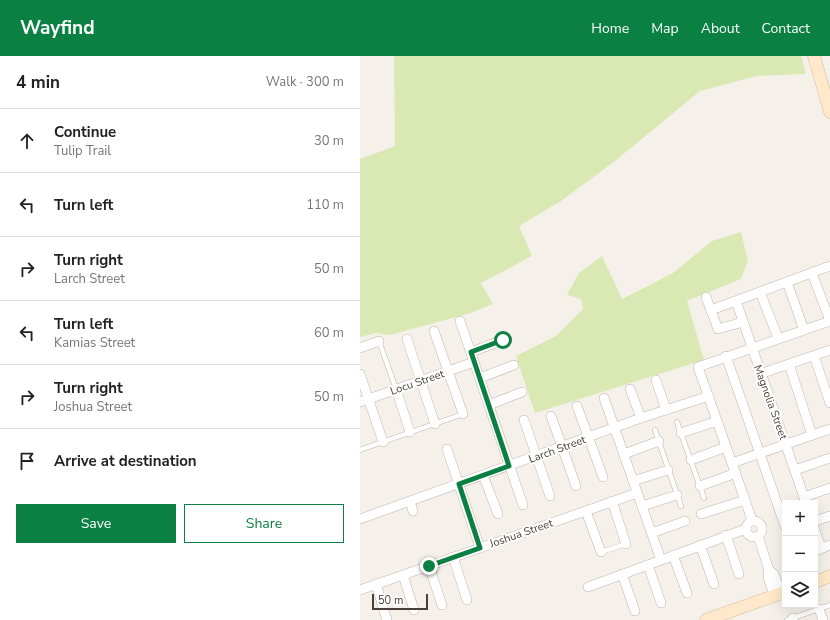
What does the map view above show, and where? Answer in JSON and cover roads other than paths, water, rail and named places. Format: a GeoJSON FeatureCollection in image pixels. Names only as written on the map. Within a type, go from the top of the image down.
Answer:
{"type":"FeatureCollection","features":[{"type":"Feature","properties":{"kind":"street"},"geometry":{"type":"LineString","coordinates":[[814,56],[830,112]]}},
{"type":"Feature","properties":{"kind":"street"},"geometry":{"type":"LineString","coordinates":[[711,310],[830,266]]}},
{"type":"Feature","properties":{"kind":"street"},"geometry":{"type":"LineString","coordinates":[[758,536],[761,534],[762,526],[756,521],[752,520],[698,367],[830,321],[812,273]]}},
{"type":"Feature","properties":{"kind":"street"},"geometry":{"type":"LineString","coordinates":[[787,282],[804,330]]}},
{"type":"Feature","properties":{"kind":"street"},"geometry":{"type":"LineString","coordinates":[[760,292],[778,338]]}},
{"type":"Feature","properties":{"kind":"street"},"geometry":{"type":"LineString","coordinates":[[706,297],[718,329],[743,322]]}},
{"type":"Feature","properties":{"kind":"street","name":"Magnolia Street"},"geometry":{"type":"LineString","coordinates":[[736,301],[760,374],[805,500]]}},
{"type":"Feature","properties":{"kind":"street"},"geometry":{"type":"LineString","coordinates":[[460,321],[523,505]]}},
{"type":"Feature","properties":{"kind":"street"},"geometry":{"type":"LineString","coordinates":[[434,331],[463,414]]}},
{"type":"Feature","properties":{"kind":"street"},"geometry":{"type":"LineString","coordinates":[[407,338],[435,424]]}},
{"type":"Feature","properties":{"kind":"street"},"geometry":{"type":"LineString","coordinates":[[471,352],[503,340]]}},
{"type":"Feature","properties":{"kind":"street"},"geometry":{"type":"LineString","coordinates":[[360,348],[379,341]]}},
{"type":"Feature","properties":{"kind":"street"},"geometry":{"type":"LineString","coordinates":[[760,374],[830,350]]}},
{"type":"Feature","properties":{"kind":"street"},"geometry":{"type":"LineString","coordinates":[[726,356],[782,517]]}},
{"type":"Feature","properties":{"kind":"street"},"geometry":{"type":"LineString","coordinates":[[814,356],[830,403]]}},
{"type":"Feature","properties":{"kind":"street","name":"Locu Street"},"geometry":{"type":"LineString","coordinates":[[364,400],[474,362]]}},
{"type":"Feature","properties":{"kind":"street"},"geometry":{"type":"LineString","coordinates":[[788,364],[812,435]]}},
{"type":"Feature","properties":{"kind":"street"},"geometry":{"type":"LineString","coordinates":[[480,378],[514,365]]}},
{"type":"Feature","properties":{"kind":"street"},"geometry":{"type":"LineString","coordinates":[[360,374],[364,400],[383,442]]}},
{"type":"Feature","properties":{"kind":"street"},"geometry":{"type":"LineString","coordinates":[[656,380],[666,410]]}},
{"type":"Feature","properties":{"kind":"street"},"geometry":{"type":"LineString","coordinates":[[396,389],[410,432]]}},
{"type":"Feature","properties":{"kind":"street"},"geometry":{"type":"LineString","coordinates":[[630,389],[641,418]]}},
{"type":"Feature","properties":{"kind":"street"},"geometry":{"type":"LineString","coordinates":[[489,405],[522,392]]}},
{"type":"Feature","properties":{"kind":"street","name":"Larch Street"},"geometry":{"type":"LineString","coordinates":[[360,519],[410,501],[425,492],[459,484],[641,418],[709,396]]}},
{"type":"Feature","properties":{"kind":"street"},"geometry":{"type":"LineString","coordinates":[[604,398],[661,560]]}},
{"type":"Feature","properties":{"kind":"street"},"geometry":{"type":"LineString","coordinates":[[577,406],[603,477]]}},
{"type":"Feature","properties":{"kind":"street"},"geometry":{"type":"LineString","coordinates":[[551,416],[576,486]]}},
{"type":"Feature","properties":{"kind":"street"},"geometry":{"type":"LineString","coordinates":[[524,420],[550,496]]}},
{"type":"Feature","properties":{"kind":"street"},"geometry":{"type":"LineString","coordinates":[[681,433],[717,421]]}},
{"type":"Feature","properties":{"kind":"street"},"geometry":{"type":"LineString","coordinates":[[732,462],[830,429]]}},
{"type":"Feature","properties":{"kind":"street"},"geometry":{"type":"LineString","coordinates":[[624,454],[659,441]]}},
{"type":"Feature","properties":{"kind":"street"},"geometry":{"type":"LineString","coordinates":[[691,460],[726,447]]}},
{"type":"Feature","properties":{"kind":"street"},"geometry":{"type":"LineString","coordinates":[[447,449],[480,548]]}},
{"type":"Feature","properties":{"kind":"street"},"geometry":{"type":"LineString","coordinates":[[795,470],[830,458]]}},
{"type":"Feature","properties":{"kind":"street"},"geometry":{"type":"LineString","coordinates":[[633,481],[668,470]]}},
{"type":"Feature","properties":{"kind":"street"},"geometry":{"type":"LineString","coordinates":[[700,486],[736,473]]}},
{"type":"Feature","properties":{"kind":"street"},"geometry":{"type":"LineString","coordinates":[[483,475],[498,514]]}},
{"type":"Feature","properties":{"kind":"street"},"geometry":{"type":"LineString","coordinates":[[805,500],[830,488]]}},
{"type":"Feature","properties":{"kind":"street","name":"Joshua Street"},"geometry":{"type":"LineString","coordinates":[[360,590],[637,492]]}},
{"type":"Feature","properties":{"kind":"street"},"geometry":{"type":"LineString","coordinates":[[642,506],[677,495]]}},
{"type":"Feature","properties":{"kind":"street"},"geometry":{"type":"LineString","coordinates":[[701,514],[745,500]]}},
{"type":"Feature","properties":{"kind":"street"},"geometry":{"type":"LineString","coordinates":[[410,501],[413,511]]}},
{"type":"Feature","properties":{"kind":"street"},"geometry":{"type":"LineString","coordinates":[[612,501],[626,544]]}},
{"type":"Feature","properties":{"kind":"street"},"geometry":{"type":"LineString","coordinates":[[586,511],[601,552]]}},
{"type":"Feature","properties":{"kind":"street"},"geometry":{"type":"LineString","coordinates":[[818,520],[830,516]]}},
{"type":"Feature","properties":{"kind":"street"},"geometry":{"type":"LineString","coordinates":[[588,587],[726,535],[746,529],[752,520]]}},
{"type":"Feature","properties":{"kind":"street"},"geometry":{"type":"LineString","coordinates":[[652,533],[685,521]]}},
{"type":"Feature","properties":{"kind":"street"},"geometry":{"type":"LineString","coordinates":[[746,529],[750,536],[758,536]]}},
{"type":"Feature","properties":{"kind":"street"},"geometry":{"type":"LineString","coordinates":[[726,535],[739,574]]}},
{"type":"Feature","properties":{"kind":"street"},"geometry":{"type":"LineString","coordinates":[[706,620],[731,616],[780,594],[768,577],[769,570],[758,536]]}},
{"type":"Feature","properties":{"kind":"street"},"geometry":{"type":"LineString","coordinates":[[817,536],[822,548]]}},
{"type":"Feature","properties":{"kind":"street"},"geometry":{"type":"LineString","coordinates":[[700,545],[714,584]]}},
{"type":"Feature","properties":{"kind":"street"},"geometry":{"type":"LineString","coordinates":[[673,555],[687,593]]}},
{"type":"Feature","properties":{"kind":"street"},"geometry":{"type":"LineString","coordinates":[[453,557],[467,600]]}},
{"type":"Feature","properties":{"kind":"street"},"geometry":{"type":"LineString","coordinates":[[648,564],[661,603]]}},
{"type":"Feature","properties":{"kind":"street"},"geometry":{"type":"LineString","coordinates":[[429,566],[442,605]]}},
{"type":"Feature","properties":{"kind":"street"},"geometry":{"type":"LineString","coordinates":[[622,574],[635,611]]}},
{"type":"Feature","properties":{"kind":"street"},"geometry":{"type":"LineString","coordinates":[[403,575],[414,610]]}},
{"type":"Feature","properties":{"kind":"street"},"geometry":{"type":"LineString","coordinates":[[818,581],[830,576]]}},
{"type":"Feature","properties":{"kind":"street"},"geometry":{"type":"LineString","coordinates":[[376,584],[387,620]]}},
{"type":"Feature","properties":{"kind":"street"},"geometry":{"type":"LineString","coordinates":[[819,609],[823,620]]}},
{"type":"Feature","properties":{"kind":"lane"},"geometry":{"type":"LineString","coordinates":[[379,341],[396,389]]}},
{"type":"Feature","properties":{"kind":"lane"},"geometry":{"type":"LineString","coordinates":[[360,450],[463,414]]}},
{"type":"Feature","properties":{"kind":"lane"},"geometry":{"type":"LineString","coordinates":[[677,422],[704,498]]}},
{"type":"Feature","properties":{"kind":"lane"},"geometry":{"type":"LineString","coordinates":[[655,430],[681,506]]}},
{"type":"Feature","properties":{"kind":"lane"},"geometry":{"type":"LineString","coordinates":[[601,552],[626,544]]}},
{"type":"Feature","properties":{"kind":"lane"},"geometry":{"type":"LineString","coordinates":[[791,619],[830,605]]}}]}
